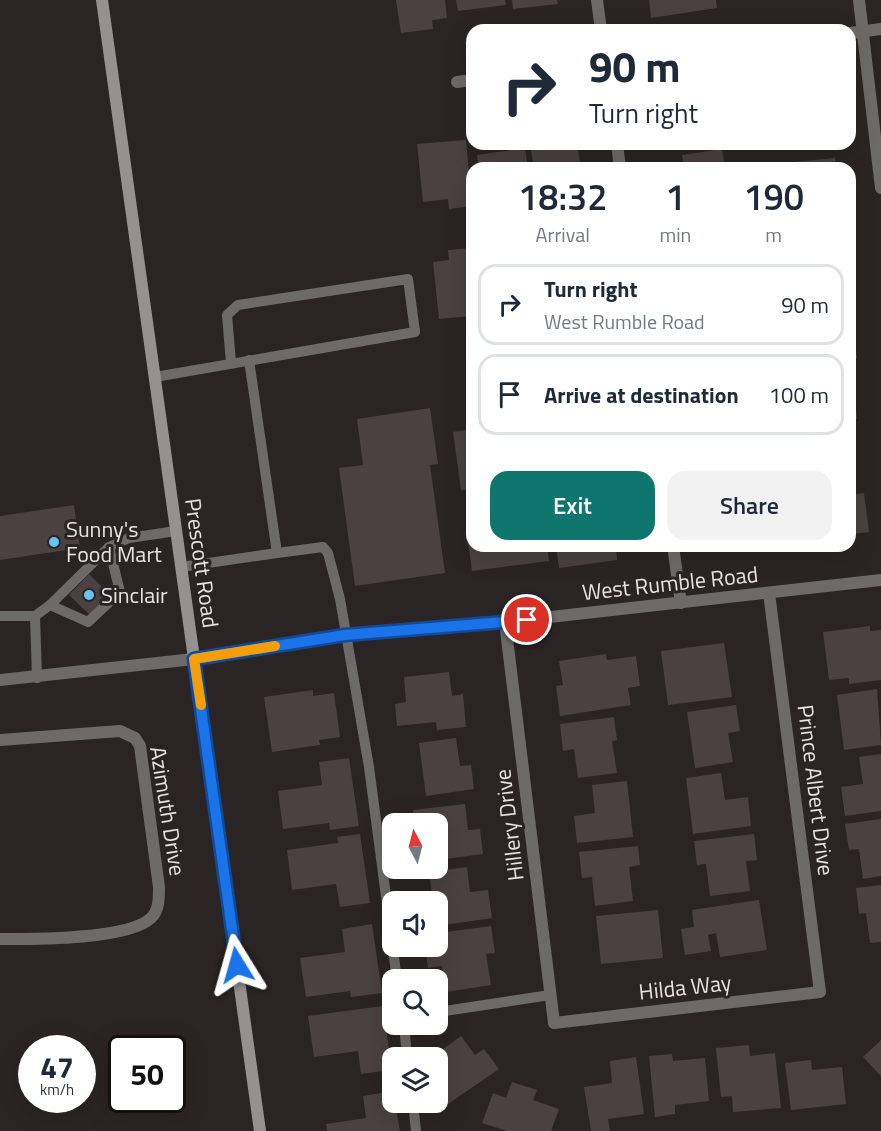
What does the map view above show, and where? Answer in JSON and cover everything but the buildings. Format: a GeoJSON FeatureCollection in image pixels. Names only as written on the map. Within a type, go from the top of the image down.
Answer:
{"type":"FeatureCollection","features":[{"type":"Feature","properties":{"kind":"main road","name":"Prescott Road"},"geometry":{"type":"LineString","coordinates":[[102,0],[260,1131]]}},
{"type":"Feature","properties":{"kind":"street"},"geometry":{"type":"LineString","coordinates":[[597,0],[600,24]]}},
{"type":"Feature","properties":{"kind":"street"},"geometry":{"type":"LineString","coordinates":[[859,0],[857,32],[881,188]]}},
{"type":"Feature","properties":{"kind":"street"},"geometry":{"type":"LineString","coordinates":[[857,32],[881,29]]}},
{"type":"Feature","properties":{"kind":"street"},"geometry":{"type":"LineString","coordinates":[[457,82],[466,81]]}},
{"type":"Feature","properties":{"kind":"street"},"geometry":{"type":"LineString","coordinates":[[674,552],[681,603]]}},
{"type":"Feature","properties":{"kind":"street","name":"West Rumble Road"},"geometry":{"type":"LineString","coordinates":[[0,680],[37,678],[194,659],[345,635],[505,622],[881,580]]}},
{"type":"Feature","properties":{"kind":"street","name":"Prince Albert Drive"},"geometry":{"type":"LineString","coordinates":[[769,593],[820,992]]}},
{"type":"Feature","properties":{"kind":"street","name":"Hillery Drive"},"geometry":{"type":"LineString","coordinates":[[505,622],[554,1023]]}},
{"type":"Feature","properties":{"kind":"street","name":"Azimuth Drive"},"geometry":{"type":"LineString","coordinates":[[0,740],[61,737],[107,731],[120,731],[135,738],[140,746],[159,887],[159,903],[153,917],[136,927],[111,933],[0,939]]}},
{"type":"Feature","properties":{"kind":"street","name":"Hilda Way"},"geometry":{"type":"LineString","coordinates":[[554,1023],[820,992]]}},
{"type":"Feature","properties":{"kind":"lane"},"geometry":{"type":"LineString","coordinates":[[155,377],[416,332],[408,279],[238,305],[226,315],[231,363]]}},
{"type":"Feature","properties":{"kind":"lane"},"geometry":{"type":"LineString","coordinates":[[249,360],[277,553]]}},
{"type":"Feature","properties":{"kind":"lane"},"geometry":{"type":"LineString","coordinates":[[0,616],[35,616],[50,605],[109,547],[129,538],[176,531]]}},
{"type":"Feature","properties":{"kind":"lane"},"geometry":{"type":"LineString","coordinates":[[50,605],[88,622],[120,592],[109,547]]}},
{"type":"Feature","properties":{"kind":"lane"},"geometry":{"type":"LineString","coordinates":[[181,567],[323,547],[328,554],[340,599],[369,767],[396,969]]}},
{"type":"Feature","properties":{"kind":"lane"},"geometry":{"type":"LineString","coordinates":[[35,616],[37,678]]}},
{"type":"Feature","properties":{"kind":"lane"},"geometry":{"type":"LineString","coordinates":[[448,1010],[550,995]]}},
{"type":"Feature","properties":{"kind":"lane"},"geometry":{"type":"LineString","coordinates":[[414,1113],[416,1131]]}},
{"type":"Feature","properties":{"kind":"slow traffic"},"geometry":{"type":"LineString","coordinates":[[201,705],[194,659],[275,646]]}},
{"type":"Feature","properties":{"kind":"place","name":"Sunny's Food Mart"},"geometry":{"type":"Point","coordinates":[54,542]}},
{"type":"Feature","properties":{"kind":"place","name":"Sinclair"},"geometry":{"type":"Point","coordinates":[89,595]}},
{"type":"Feature","properties":{"kind":"route"},"geometry":{"type":"LineString","coordinates":[[237,965],[194,659],[345,635],[527,620]]}}]}
